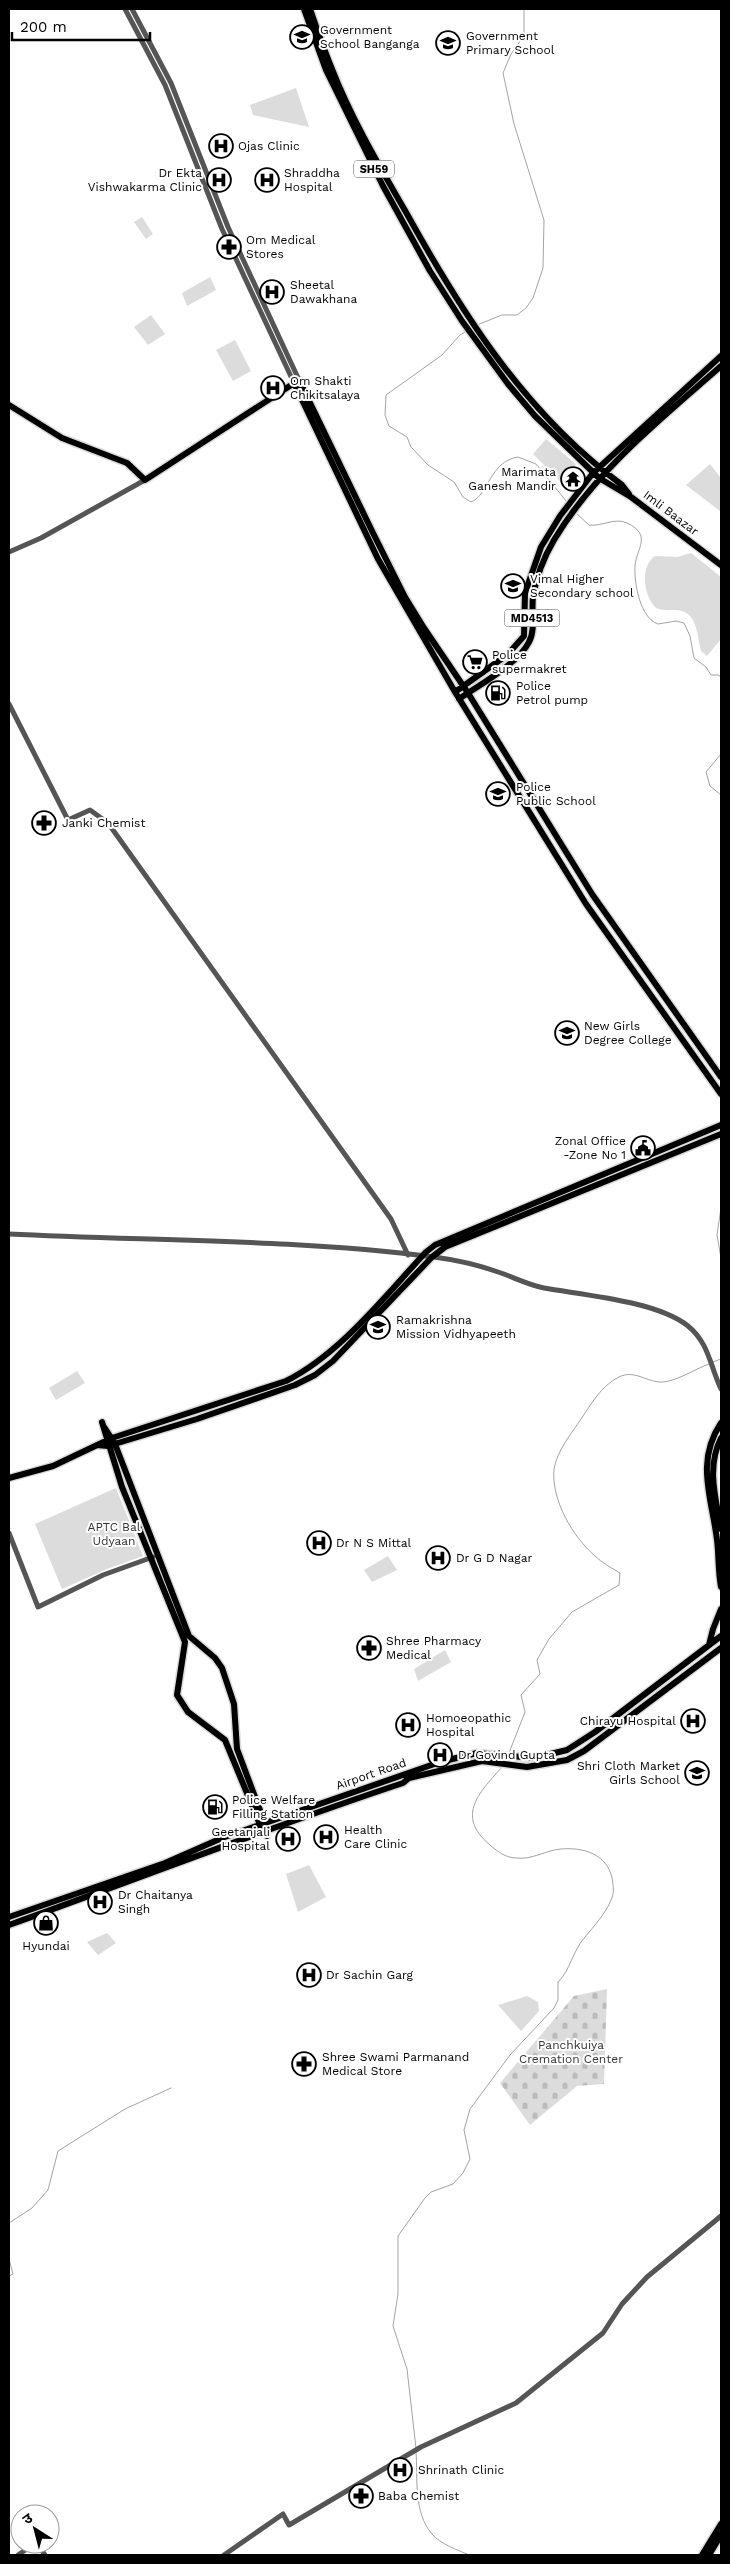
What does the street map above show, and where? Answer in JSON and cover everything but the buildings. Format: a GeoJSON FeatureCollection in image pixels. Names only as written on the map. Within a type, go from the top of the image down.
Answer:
{"type":"FeatureCollection","features":[{"type":"Feature","properties":{"kind":"main road","name":"SH59"},"geometry":{"type":"LineString","coordinates":[[304,9],[326,70],[358,140],[426,263],[474,333],[535,416],[599,478]]}},
{"type":"Feature","properties":{"kind":"main road","name":"SH59"},"geometry":{"type":"LineString","coordinates":[[310,9],[331,69],[356,123],[464,318]]}},
{"type":"Feature","properties":{"kind":"main road","name":"SH59"},"geometry":{"type":"LineString","coordinates":[[474,333],[528,398],[572,444],[605,472]]}},
{"type":"Feature","properties":{"kind":"main road"},"geometry":{"type":"LineString","coordinates":[[593,473],[721,356]]}},
{"type":"Feature","properties":{"kind":"main road"},"geometry":{"type":"LineString","coordinates":[[631,497],[599,478],[721,366]]}},
{"type":"Feature","properties":{"kind":"main road"},"geometry":{"type":"LineString","coordinates":[[9,405],[62,438],[127,463],[145,480],[296,382]]}},
{"type":"Feature","properties":{"kind":"main road"},"geometry":{"type":"LineString","coordinates":[[296,382],[405,597],[464,686],[592,894],[721,1077]]}},
{"type":"Feature","properties":{"kind":"main road"},"geometry":{"type":"LineString","coordinates":[[296,382],[378,559],[459,700],[586,904],[721,1094]]}},
{"type":"Feature","properties":{"kind":"main road"},"geometry":{"type":"LineString","coordinates":[[605,472],[622,485],[631,497]]}},
{"type":"Feature","properties":{"kind":"main road","name":"MD4513"},"geometry":{"type":"LineString","coordinates":[[455,692],[507,655],[524,636],[524,605],[532,569],[541,547],[567,506],[593,473]]}},
{"type":"Feature","properties":{"kind":"main road","name":"MD4513"},"geometry":{"type":"LineString","coordinates":[[459,700],[511,662],[529,642],[533,597],[538,577],[553,542],[599,478]]}},
{"type":"Feature","properties":{"kind":"main road","name":"Imli Baazar"},"geometry":{"type":"LineString","coordinates":[[631,497],[721,565]]}},
{"type":"Feature","properties":{"kind":"main road"},"geometry":{"type":"LineString","coordinates":[[110,1442],[286,1381],[308,1370],[332,1350],[421,1257],[445,1240],[721,1124]]}},
{"type":"Feature","properties":{"kind":"main road"},"geometry":{"type":"LineString","coordinates":[[9,1478],[53,1466],[96,1445],[203,1417],[294,1385],[315,1375],[333,1361],[432,1257],[454,1244],[721,1134]]}},
{"type":"Feature","properties":{"kind":"main road"},"geometry":{"type":"LineString","coordinates":[[721,1423],[710,1446],[705,1473],[717,1538],[721,1587]]}},
{"type":"Feature","properties":{"kind":"main road"},"geometry":{"type":"LineString","coordinates":[[102,1424],[185,1642],[177,1695],[188,1712],[226,1740],[266,1831]]}},
{"type":"Feature","properties":{"kind":"main road"},"geometry":{"type":"LineString","coordinates":[[721,1438],[716,1450],[713,1472],[721,1529]]}},
{"type":"Feature","properties":{"kind":"main road"},"geometry":{"type":"LineString","coordinates":[[154,1557],[189,1636],[215,1658],[222,1668],[234,1704],[237,1749],[262,1824]]}},
{"type":"Feature","properties":{"kind":"main road"},"geometry":{"type":"LineString","coordinates":[[709,1645],[713,1628],[721,1610]]}},
{"type":"Feature","properties":{"kind":"main road","name":"Airport Road"},"geometry":{"type":"LineString","coordinates":[[9,1917],[164,1863],[262,1824],[463,1756],[490,1753],[520,1758],[554,1754],[581,1742],[721,1636]]}},
{"type":"Feature","properties":{"kind":"main road","name":"Airport Road"},"geometry":{"type":"LineString","coordinates":[[9,1925],[266,1831],[302,1816],[403,1783],[409,1778],[486,1761],[517,1766],[566,1760],[584,1751],[721,1648]]}},
{"type":"Feature","properties":{"kind":"main road"},"geometry":{"type":"LineString","coordinates":[[702,2555],[721,2524]]}},
{"type":"Feature","properties":{"kind":"main road"},"geometry":{"type":"LineString","coordinates":[[709,2555],[721,2535]]}},
{"type":"Feature","properties":{"kind":"street"},"geometry":{"type":"LineString","coordinates":[[125,9],[165,85],[209,198],[252,295],[296,382]]}},
{"type":"Feature","properties":{"kind":"street"},"geometry":{"type":"LineString","coordinates":[[132,9],[171,83],[214,195],[296,382]]}},
{"type":"Feature","properties":{"kind":"street"},"geometry":{"type":"LineString","coordinates":[[252,295],[258,293]]}},
{"type":"Feature","properties":{"kind":"street"},"geometry":{"type":"LineString","coordinates":[[9,552],[41,538],[145,480]]}},
{"type":"Feature","properties":{"kind":"street"},"geometry":{"type":"LineString","coordinates":[[9,704],[68,820],[90,810],[108,823],[391,1220],[408,1255]]}},
{"type":"Feature","properties":{"kind":"street"},"geometry":{"type":"LineString","coordinates":[[9,1234],[319,1247],[432,1257],[474,1264],[543,1288],[612,1299],[648,1308],[678,1319],[701,1339],[709,1353],[721,1389]]}},
{"type":"Feature","properties":{"kind":"street"},"geometry":{"type":"LineString","coordinates":[[9,1533],[38,1606],[103,1574],[154,1557]]}},
{"type":"Feature","properties":{"kind":"street"},"geometry":{"type":"LineString","coordinates":[[224,2555],[283,2514],[288,2525],[365,2482],[421,2447],[505,2409],[528,2394],[603,2333],[622,2304],[647,2277],[721,2216]]}},
{"type":"Feature","properties":{"kind":"green space"},"geometry":{"type":"Polygon","coordinates":[[[296,88],[309,127],[253,115],[250,105],[296,88]]]}},
{"type":"Feature","properties":{"kind":"green space"},"geometry":{"type":"Polygon","coordinates":[[[142,217],[153,234],[146,239],[134,222],[142,217]]]}},
{"type":"Feature","properties":{"kind":"green space"},"geometry":{"type":"Polygon","coordinates":[[[210,277],[216,290],[187,306],[182,293],[210,277]]]}},
{"type":"Feature","properties":{"kind":"green space"},"geometry":{"type":"Polygon","coordinates":[[[151,315],[165,334],[148,345],[134,327],[151,315]]]}},
{"type":"Feature","properties":{"kind":"green space"},"geometry":{"type":"Polygon","coordinates":[[[235,340],[251,371],[233,381],[216,350],[235,340]]]}},
{"type":"Feature","properties":{"kind":"green space"},"geometry":{"type":"Polygon","coordinates":[[[546,439],[576,464],[561,482],[533,454],[546,439]]]}},
{"type":"Feature","properties":{"kind":"green space"},"geometry":{"type":"Polygon","coordinates":[[[710,464],[721,478],[720,511],[686,485],[710,464]]]}},
{"type":"Feature","properties":{"kind":"green space"},"geometry":{"type":"Polygon","coordinates":[[[691,553],[721,577],[721,639],[707,656],[701,651],[695,625],[688,614],[683,611],[656,608],[646,589],[645,574],[650,561],[655,556],[677,557],[691,553]]]}},
{"type":"Feature","properties":{"kind":"green space"},"geometry":{"type":"Polygon","coordinates":[[[77,1371],[85,1383],[56,1400],[49,1388],[77,1371]]]}},
{"type":"Feature","properties":{"kind":"green space","name":"APTC Bal Udyaan"},"geometry":{"type":"Polygon","coordinates":[[[116,1488],[143,1556],[107,1569],[62,1589],[35,1524],[116,1488]]]}},
{"type":"Feature","properties":{"kind":"green space"},"geometry":{"type":"Polygon","coordinates":[[[388,1556],[397,1570],[372,1582],[364,1570],[388,1556]]]}},
{"type":"Feature","properties":{"kind":"green space"},"geometry":{"type":"Polygon","coordinates":[[[445,1650],[451,1662],[418,1681],[414,1669],[445,1650]]]}},
{"type":"Feature","properties":{"kind":"green space"},"geometry":{"type":"Polygon","coordinates":[[[309,1865],[326,1897],[298,1912],[286,1874],[309,1865]]]}},
{"type":"Feature","properties":{"kind":"green space"},"geometry":{"type":"Polygon","coordinates":[[[107,1933],[116,1943],[98,1955],[87,1942],[107,1933]]]}},
{"type":"Feature","properties":{"kind":"green space","name":"Panchkuiya Cremation Center"},"geometry":{"type":"Polygon","coordinates":[[[607,1989],[604,2084],[577,2086],[530,2125],[500,2083],[574,1996],[607,1989]]]}},
{"type":"Feature","properties":{"kind":"green space"},"geometry":{"type":"Polygon","coordinates":[[[527,1996],[538,2002],[539,2011],[521,2031],[498,2005],[527,1996]]]}},
{"type":"Feature","properties":{"kind":"waterway"},"geometry":{"type":"LineString","coordinates":[[477,325],[502,315],[517,315],[526,308],[533,298],[543,268],[544,220],[514,124],[503,73],[511,54],[524,36],[524,9]]}},
{"type":"Feature","properties":{"kind":"waterway"},"geometry":{"type":"LineString","coordinates":[[467,331],[460,335],[442,355],[386,395],[385,415],[389,426],[407,437],[411,447],[428,465],[454,482],[463,497],[471,502],[482,493],[501,465],[508,460],[518,457],[536,464],[567,502]]}},
{"type":"Feature","properties":{"kind":"waterway"},"geometry":{"type":"LineString","coordinates":[[576,513],[589,525],[622,521],[639,532],[641,543],[636,560],[635,573],[639,599],[647,615],[658,624],[676,621],[684,623],[690,636],[694,658],[706,667],[711,675],[721,677]]}},
{"type":"Feature","properties":{"kind":"waterway"},"geometry":{"type":"LineString","coordinates":[[721,754],[706,772],[710,786],[721,795]]}},
{"type":"Feature","properties":{"kind":"waterway"},"geometry":{"type":"LineString","coordinates":[[721,1208],[717,1235],[721,1258]]}},
{"type":"Feature","properties":{"kind":"waterway"},"geometry":{"type":"LineString","coordinates":[[713,1362],[721,1359]]}},
{"type":"Feature","properties":{"kind":"waterway"},"geometry":{"type":"LineString","coordinates":[[509,1753],[525,1712],[521,1695],[540,1674],[537,1660],[549,1639],[572,1612],[619,1585],[620,1573],[601,1561],[587,1548],[565,1517],[556,1493],[554,1481],[554,1469],[561,1449],[597,1395],[619,1377],[636,1375],[652,1381],[663,1382],[680,1377],[709,1364]]}},
{"type":"Feature","properties":{"kind":"waterway"},"geometry":{"type":"LineString","coordinates":[[416,2448],[407,2369],[393,2326],[398,2294],[398,2236],[431,2192],[453,2184],[463,2173],[470,2159],[464,2130],[470,2109],[510,2055],[554,2008],[558,2000],[558,1982],[566,1972],[577,1948],[606,1910],[613,1892],[612,1878],[609,1870],[605,1863],[593,1854],[578,1849],[561,1849],[528,1858],[513,1858],[499,1852],[479,1834],[474,1824],[472,1813],[475,1804],[480,1794],[503,1766]]}},
{"type":"Feature","properties":{"kind":"waterway"},"geometry":{"type":"LineString","coordinates":[[9,2223],[32,2208],[48,2190],[58,2151],[125,2109],[171,2088]]}},
{"type":"Feature","properties":{"kind":"waterway"},"geometry":{"type":"LineString","coordinates":[[9,2259],[13,2274],[9,2276]]}},
{"type":"Feature","properties":{"kind":"waterway"},"geometry":{"type":"LineString","coordinates":[[416,2452],[419,2505],[426,2525],[440,2541],[469,2555]]}},
{"type":"Feature","properties":{"kind":"place","name":"Government School Banganga"},"geometry":{"type":"Point","coordinates":[302,37]}},
{"type":"Feature","properties":{"kind":"place","name":"Government Primary School"},"geometry":{"type":"Point","coordinates":[448,43]}},
{"type":"Feature","properties":{"kind":"place","name":"Ojas Clinic"},"geometry":{"type":"Point","coordinates":[221,146]}},
{"type":"Feature","properties":{"kind":"place","name":"Dr Ekta Vishwakarma Clinic"},"geometry":{"type":"Point","coordinates":[219,180]}},
{"type":"Feature","properties":{"kind":"place","name":"Shraddha Hospital"},"geometry":{"type":"Point","coordinates":[267,180]}},
{"type":"Feature","properties":{"kind":"place","name":"Om Medical Stores"},"geometry":{"type":"Point","coordinates":[229,247]}},
{"type":"Feature","properties":{"kind":"place","name":"Sheetal Dawakhana"},"geometry":{"type":"Point","coordinates":[272,292]}},
{"type":"Feature","properties":{"kind":"place","name":"Om Shakti Chikitsalaya"},"geometry":{"type":"Point","coordinates":[273,388]}},
{"type":"Feature","properties":{"kind":"place","name":"Marimata Ganesh Mandir"},"geometry":{"type":"Point","coordinates":[573,479]}},
{"type":"Feature","properties":{"kind":"place","name":"Vimal Higher Secondary school"},"geometry":{"type":"Point","coordinates":[513,586]}},
{"type":"Feature","properties":{"kind":"place","name":"Police supermakret"},"geometry":{"type":"Point","coordinates":[475,662]}},
{"type":"Feature","properties":{"kind":"place","name":"Police Petrol pump"},"geometry":{"type":"Point","coordinates":[498,693]}},
{"type":"Feature","properties":{"kind":"place","name":"Police Public School"},"geometry":{"type":"Point","coordinates":[498,794]}},
{"type":"Feature","properties":{"kind":"place","name":"Janki Chemist"},"geometry":{"type":"Point","coordinates":[44,823]}},
{"type":"Feature","properties":{"kind":"place","name":"New Girls Degree College"},"geometry":{"type":"Point","coordinates":[567,1033]}},
{"type":"Feature","properties":{"kind":"place","name":"Zonal Office -Zone No 1"},"geometry":{"type":"Point","coordinates":[643,1148]}},
{"type":"Feature","properties":{"kind":"place","name":"Ramakrishna Mission Vidhyapeeth"},"geometry":{"type":"Point","coordinates":[378,1327]}},
{"type":"Feature","properties":{"kind":"place","name":"Dr N S Mittal"},"geometry":{"type":"Point","coordinates":[319,1543]}},
{"type":"Feature","properties":{"kind":"place","name":"Dr G D Nagar"},"geometry":{"type":"Point","coordinates":[438,1558]}},
{"type":"Feature","properties":{"kind":"place","name":"Shree Pharmacy Medical"},"geometry":{"type":"Point","coordinates":[369,1648]}},
{"type":"Feature","properties":{"kind":"place","name":"Chirayu Hospital"},"geometry":{"type":"Point","coordinates":[693,1721]}},
{"type":"Feature","properties":{"kind":"place","name":"Homoeopathic Hospital"},"geometry":{"type":"Point","coordinates":[408,1725]}},
{"type":"Feature","properties":{"kind":"place","name":"Dr Govind Gupta"},"geometry":{"type":"Point","coordinates":[440,1755]}},
{"type":"Feature","properties":{"kind":"place","name":"Shri Cloth Market Girls School"},"geometry":{"type":"Point","coordinates":[697,1773]}},
{"type":"Feature","properties":{"kind":"place","name":"Police Welfare Filling Station"},"geometry":{"type":"Point","coordinates":[215,1807]}},
{"type":"Feature","properties":{"kind":"place","name":"Health Care Clinic"},"geometry":{"type":"Point","coordinates":[326,1837]}},
{"type":"Feature","properties":{"kind":"place","name":"Geetanjali Hospital"},"geometry":{"type":"Point","coordinates":[288,1839]}},
{"type":"Feature","properties":{"kind":"place","name":"Dr Chaitanya Singh"},"geometry":{"type":"Point","coordinates":[100,1902]}},
{"type":"Feature","properties":{"kind":"place","name":"Hyundai"},"geometry":{"type":"Point","coordinates":[46,1923]}},
{"type":"Feature","properties":{"kind":"place","name":"Dr Sachin Garg"},"geometry":{"type":"Point","coordinates":[309,1975]}},
{"type":"Feature","properties":{"kind":"place","name":"Shree Swami Parmanand Medical Store"},"geometry":{"type":"Point","coordinates":[304,2064]}},
{"type":"Feature","properties":{"kind":"place","name":"Shrinath Clinic"},"geometry":{"type":"Point","coordinates":[400,2470]}},
{"type":"Feature","properties":{"kind":"place","name":"Baba Chemist"},"geometry":{"type":"Point","coordinates":[361,2496]}}]}
